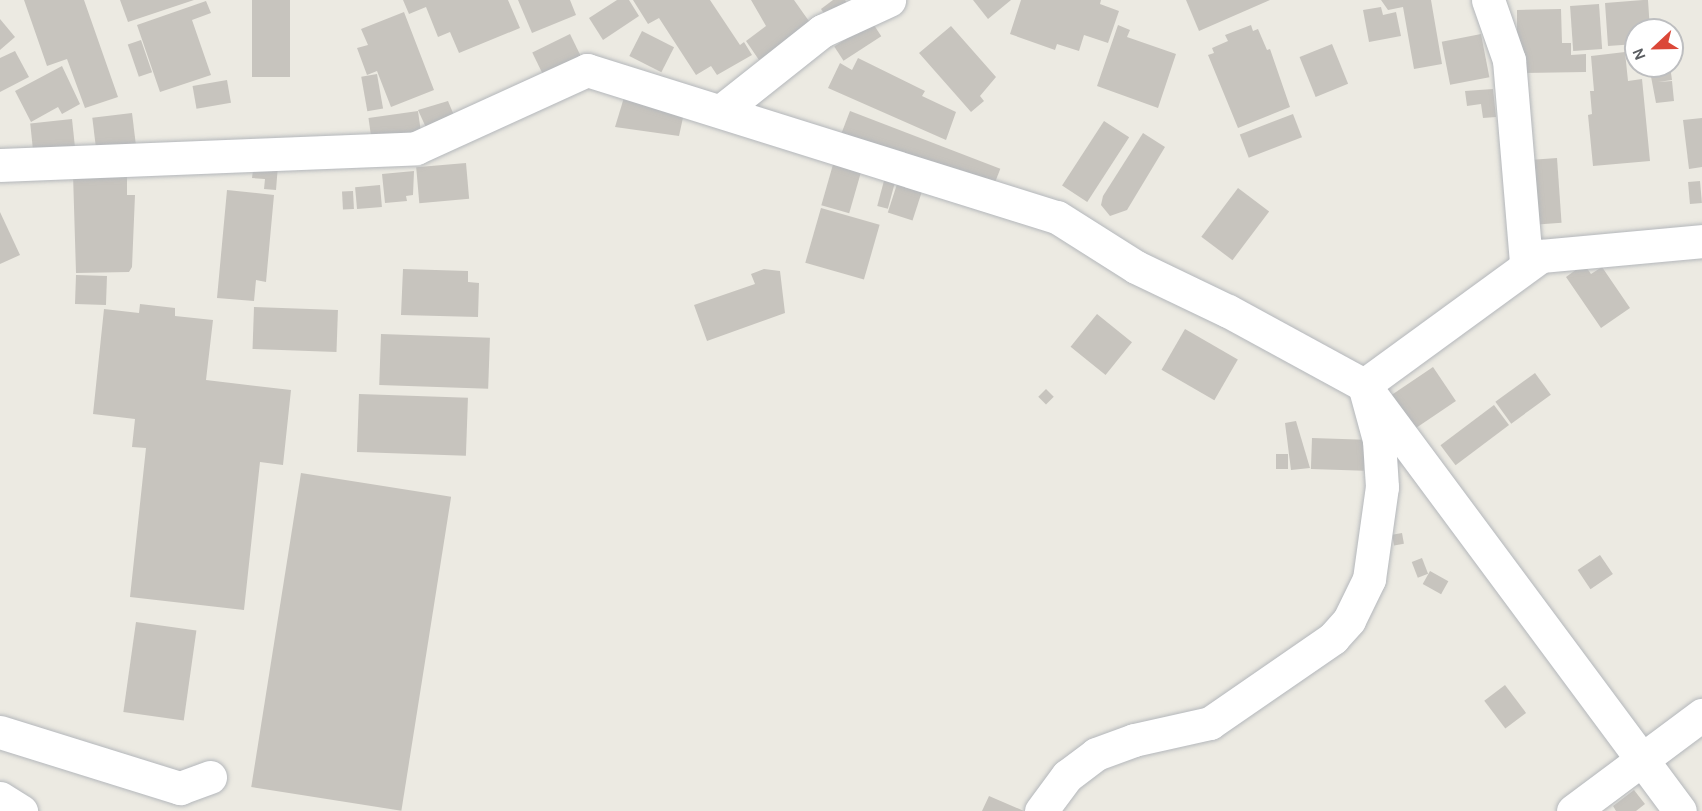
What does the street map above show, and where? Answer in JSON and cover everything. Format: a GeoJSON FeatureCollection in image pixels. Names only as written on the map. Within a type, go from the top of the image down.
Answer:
{"type":"FeatureCollection","features":[{"type":"Feature","properties":{"kind":"street"},"geometry":{"type":"LineString","coordinates":[[721,111],[822,31],[889,0]]}},
{"type":"Feature","properties":{"kind":"street"},"geometry":{"type":"LineString","coordinates":[[1488,0],[1509,60],[1526,263]]}},
{"type":"Feature","properties":{"kind":"street"},"geometry":{"type":"LineString","coordinates":[[0,165],[416,148],[586,70],[1057,217],[1136,267],[1228,311],[1364,385],[1680,811]]}},
{"type":"Feature","properties":{"kind":"street"},"geometry":{"type":"LineString","coordinates":[[1364,385],[1526,263],[1541,256],[1702,241]]}},
{"type":"Feature","properties":{"kind":"street"},"geometry":{"type":"LineString","coordinates":[[1041,811],[1066,776],[1096,754],[1134,740],[1210,723],[1333,638],[1349,620],[1369,579],[1382,487],[1379,440],[1364,385]]}},
{"type":"Feature","properties":{"kind":"street"},"geometry":{"type":"LineString","coordinates":[[1573,811],[1702,716]]}},
{"type":"Feature","properties":{"kind":"street"},"geometry":{"type":"LineString","coordinates":[[0,732],[180,788],[210,777]]}},
{"type":"Feature","properties":{"kind":"street"},"geometry":{"type":"LineString","coordinates":[[0,798],[21,811]]}},
{"type":"Feature","properties":{"kind":"building"},"geometry":{"type":"Polygon","coordinates":[[[24,0],[84,0],[118,97],[85,108],[67,59],[47,66],[24,0]]]}},
{"type":"Feature","properties":{"kind":"building"},"geometry":{"type":"Polygon","coordinates":[[[120,0],[194,0],[128,22],[120,0]]]}},
{"type":"Feature","properties":{"kind":"building"},"geometry":{"type":"Polygon","coordinates":[[[252,0],[290,0],[290,77],[252,77],[252,0]]]}},
{"type":"Feature","properties":{"kind":"building"},"geometry":{"type":"Polygon","coordinates":[[[403,0],[508,0],[520,28],[459,53],[450,32],[438,37],[426,7],[409,14],[403,0]]]}},
{"type":"Feature","properties":{"kind":"building"},"geometry":{"type":"Polygon","coordinates":[[[518,0],[570,0],[576,15],[532,33],[518,0]]]}},
{"type":"Feature","properties":{"kind":"building"},"geometry":{"type":"Polygon","coordinates":[[[617,0],[629,0],[639,16],[603,40],[589,18],[617,0]]]}},
{"type":"Feature","properties":{"kind":"building"},"geometry":{"type":"Polygon","coordinates":[[[633,0],[710,0],[740,45],[744,42],[752,55],[717,75],[711,66],[696,75],[659,18],[648,24],[633,0]]]}},
{"type":"Feature","properties":{"kind":"building"},"geometry":{"type":"Polygon","coordinates":[[[751,0],[794,0],[811,24],[759,60],[746,41],[766,26],[751,0]]]}},
{"type":"Feature","properties":{"kind":"building"},"geometry":{"type":"Polygon","coordinates":[[[833,0],[845,0],[851,9],[829,21],[821,9],[833,0]]]}},
{"type":"Feature","properties":{"kind":"building"},"geometry":{"type":"Polygon","coordinates":[[[973,0],[1011,0],[988,19],[973,0]]]}},
{"type":"Feature","properties":{"kind":"building"},"geometry":{"type":"Polygon","coordinates":[[[1021,0],[1101,0],[1100,4],[1119,11],[1108,43],[1084,35],[1079,51],[1057,44],[1055,50],[1010,34],[1021,0]]]}},
{"type":"Feature","properties":{"kind":"building"},"geometry":{"type":"Polygon","coordinates":[[[1186,0],[1270,0],[1199,31],[1186,0]]]}},
{"type":"Feature","properties":{"kind":"building"},"geometry":{"type":"Polygon","coordinates":[[[1381,0],[1431,0],[1442,64],[1414,69],[1403,7],[1388,10],[1381,0]]]}},
{"type":"Feature","properties":{"kind":"building"},"geometry":{"type":"Polygon","coordinates":[[[1648,0],[1649,18],[1624,18],[1624,45],[1608,46],[1605,3],[1648,0]]]}},
{"type":"Feature","properties":{"kind":"building"},"geometry":{"type":"Polygon","coordinates":[[[206,1],[211,13],[192,20],[211,75],[160,92],[137,25],[206,1]]]}},
{"type":"Feature","properties":{"kind":"building"},"geometry":{"type":"Polygon","coordinates":[[[1599,4],[1602,49],[1573,51],[1570,6],[1599,4]]]}},
{"type":"Feature","properties":{"kind":"building"},"geometry":{"type":"Polygon","coordinates":[[[1381,7],[1383,15],[1396,12],[1401,36],[1369,42],[1363,10],[1381,7]]]}},
{"type":"Feature","properties":{"kind":"building"},"geometry":{"type":"Polygon","coordinates":[[[1561,9],[1562,43],[1571,43],[1571,55],[1586,54],[1586,72],[1517,73],[1517,10],[1561,9]]]}},
{"type":"Feature","properties":{"kind":"building"},"geometry":{"type":"Polygon","coordinates":[[[404,12],[434,90],[391,107],[377,71],[367,75],[357,48],[368,45],[361,29],[404,12]]]}},
{"type":"Feature","properties":{"kind":"building"},"geometry":{"type":"Polygon","coordinates":[[[0,19],[15,37],[0,50],[0,19]]]}},
{"type":"Feature","properties":{"kind":"building"},"geometry":{"type":"Polygon","coordinates":[[[872,22],[881,36],[844,61],[834,47],[872,22]]]}},
{"type":"Feature","properties":{"kind":"building"},"geometry":{"type":"Polygon","coordinates":[[[1118,25],[1130,30],[1127,37],[1176,54],[1158,108],[1097,86],[1118,25]]]}},
{"type":"Feature","properties":{"kind":"building"},"geometry":{"type":"Polygon","coordinates":[[[1251,25],[1253,31],[1258,29],[1267,50],[1270,49],[1290,107],[1238,128],[1208,55],[1214,53],[1212,48],[1228,41],[1225,35],[1251,25]]]}},
{"type":"Feature","properties":{"kind":"building"},"geometry":{"type":"Polygon","coordinates":[[[951,26],[996,77],[980,96],[984,101],[971,112],[919,53],[951,26]]]}},
{"type":"Feature","properties":{"kind":"building"},"geometry":{"type":"Polygon","coordinates":[[[642,31],[674,47],[661,72],[629,56],[642,31]]]}},
{"type":"Feature","properties":{"kind":"building"},"geometry":{"type":"Polygon","coordinates":[[[570,34],[584,63],[546,81],[532,52],[570,34]]]}},
{"type":"Feature","properties":{"kind":"building"},"geometry":{"type":"Polygon","coordinates":[[[1481,34],[1489,77],[1450,85],[1442,42],[1481,34]]]}},
{"type":"Feature","properties":{"kind":"building"},"geometry":{"type":"Polygon","coordinates":[[[141,40],[152,72],[139,77],[128,45],[141,40]]]}},
{"type":"Feature","properties":{"kind":"building"},"geometry":{"type":"Polygon","coordinates":[[[1332,44],[1348,84],[1316,97],[1300,57],[1332,44]]]}},
{"type":"Feature","properties":{"kind":"building"},"geometry":{"type":"Polygon","coordinates":[[[15,51],[29,77],[0,92],[0,58],[15,51]]]}},
{"type":"Feature","properties":{"kind":"building"},"geometry":{"type":"Polygon","coordinates":[[[1624,52],[1624,78],[1628,78],[1628,81],[1642,79],[1650,161],[1593,166],[1588,115],[1592,114],[1590,91],[1594,91],[1591,56],[1624,52]]]}},
{"type":"Feature","properties":{"kind":"building"},"geometry":{"type":"Polygon","coordinates":[[[858,58],[925,91],[922,96],[956,112],[946,140],[828,88],[840,63],[852,70],[858,58]]]}},
{"type":"Feature","properties":{"kind":"building"},"geometry":{"type":"Polygon","coordinates":[[[62,66],[80,104],[62,114],[58,107],[31,122],[15,91],[62,66]]]}},
{"type":"Feature","properties":{"kind":"building"},"geometry":{"type":"Polygon","coordinates":[[[377,74],[383,108],[367,111],[361,77],[377,74]]]}},
{"type":"Feature","properties":{"kind":"building"},"geometry":{"type":"Polygon","coordinates":[[[1651,78],[1672,78],[1672,80],[1658,82],[1672,81],[1674,101],[1656,103],[1651,78]]]}},
{"type":"Feature","properties":{"kind":"building"},"geometry":{"type":"Polygon","coordinates":[[[227,80],[231,103],[197,109],[193,86],[227,80]]]}},
{"type":"Feature","properties":{"kind":"building"},"geometry":{"type":"Polygon","coordinates":[[[1493,89],[1496,117],[1483,118],[1481,104],[1467,106],[1465,91],[1493,89]]]}},
{"type":"Feature","properties":{"kind":"building"},"geometry":{"type":"Polygon","coordinates":[[[626,91],[684,113],[679,136],[615,127],[626,91]]]}},
{"type":"Feature","properties":{"kind":"building"},"geometry":{"type":"Polygon","coordinates":[[[448,101],[456,120],[428,132],[418,110],[448,101]]]}},
{"type":"Feature","properties":{"kind":"building"},"geometry":{"type":"Polygon","coordinates":[[[418,111],[422,138],[372,145],[368,118],[418,111]]]}},
{"type":"Feature","properties":{"kind":"building"},"geometry":{"type":"Polygon","coordinates":[[[850,111],[1000,169],[991,193],[841,135],[850,111]]]}},
{"type":"Feature","properties":{"kind":"building"},"geometry":{"type":"Polygon","coordinates":[[[132,113],[136,146],[96,151],[92,118],[132,113]]]}},
{"type":"Feature","properties":{"kind":"building"},"geometry":{"type":"Polygon","coordinates":[[[1293,114],[1302,137],[1249,158],[1240,134],[1293,114]]]}},
{"type":"Feature","properties":{"kind":"building"},"geometry":{"type":"Polygon","coordinates":[[[1702,118],[1702,167],[1689,169],[1683,120],[1702,118]]]}},
{"type":"Feature","properties":{"kind":"building"},"geometry":{"type":"Polygon","coordinates":[[[72,119],[75,149],[33,153],[30,123],[72,119]]]}},
{"type":"Feature","properties":{"kind":"building"},"geometry":{"type":"Polygon","coordinates":[[[1104,121],[1129,137],[1087,202],[1062,186],[1104,121]]]}},
{"type":"Feature","properties":{"kind":"building"},"geometry":{"type":"Polygon","coordinates":[[[1143,133],[1165,147],[1127,210],[1110,216],[1101,205],[1103,196],[1143,133]]]}},
{"type":"Feature","properties":{"kind":"building"},"geometry":{"type":"Polygon","coordinates":[[[1557,158],[1562,223],[1531,225],[1526,160],[1557,158]]]}},
{"type":"Feature","properties":{"kind":"building"},"geometry":{"type":"Polygon","coordinates":[[[834,161],[862,169],[849,213],[821,205],[834,161]]]}},
{"type":"Feature","properties":{"kind":"building"},"geometry":{"type":"Polygon","coordinates":[[[254,162],[278,165],[276,190],[264,189],[265,179],[252,178],[254,162]]]}},
{"type":"Feature","properties":{"kind":"building"},"geometry":{"type":"Polygon","coordinates":[[[466,163],[469,199],[419,203],[416,167],[466,163]]]}},
{"type":"Feature","properties":{"kind":"building"},"geometry":{"type":"Polygon","coordinates":[[[414,171],[413,195],[406,196],[407,201],[385,203],[382,174],[414,171]]]}},
{"type":"Feature","properties":{"kind":"building"},"geometry":{"type":"Polygon","coordinates":[[[127,172],[127,195],[135,195],[132,267],[129,272],[76,273],[73,174],[127,172]]]}},
{"type":"Feature","properties":{"kind":"building"},"geometry":{"type":"Polygon","coordinates":[[[885,177],[896,180],[888,209],[877,206],[885,177]]]}},
{"type":"Feature","properties":{"kind":"building"},"geometry":{"type":"Polygon","coordinates":[[[898,181],[923,189],[913,220],[888,212],[898,181]]]}},
{"type":"Feature","properties":{"kind":"building"},"geometry":{"type":"Polygon","coordinates":[[[1700,181],[1702,203],[1690,204],[1688,182],[1700,181]]]}},
{"type":"Feature","properties":{"kind":"building"},"geometry":{"type":"Polygon","coordinates":[[[380,185],[382,207],[357,209],[355,187],[380,185]]]}},
{"type":"Feature","properties":{"kind":"building"},"geometry":{"type":"Polygon","coordinates":[[[1238,188],[1269,211],[1232,260],[1201,237],[1238,188]]]}},
{"type":"Feature","properties":{"kind":"building"},"geometry":{"type":"Polygon","coordinates":[[[227,190],[274,195],[266,282],[256,280],[254,301],[217,298],[227,190]]]}},
{"type":"Feature","properties":{"kind":"building"},"geometry":{"type":"Polygon","coordinates":[[[353,191],[354,209],[343,210],[342,192],[353,191]]]}},
{"type":"Feature","properties":{"kind":"building"},"geometry":{"type":"Polygon","coordinates":[[[821,208],[880,225],[864,280],[805,263],[821,208]]]}},
{"type":"Feature","properties":{"kind":"building"},"geometry":{"type":"Polygon","coordinates":[[[0,212],[20,255],[0,264],[0,212]]]}},
{"type":"Feature","properties":{"kind":"building"},"geometry":{"type":"Polygon","coordinates":[[[1584,264],[1591,274],[1602,267],[1630,308],[1601,328],[1566,277],[1584,264]]]}},
{"type":"Feature","properties":{"kind":"building"},"geometry":{"type":"Polygon","coordinates":[[[403,269],[468,271],[468,282],[479,283],[478,317],[401,315],[403,269]]]}},
{"type":"Feature","properties":{"kind":"building"},"geometry":{"type":"Polygon","coordinates":[[[764,269],[780,271],[785,313],[707,341],[694,305],[755,284],[751,274],[764,269]]]}},
{"type":"Feature","properties":{"kind":"building"},"geometry":{"type":"Polygon","coordinates":[[[76,275],[107,276],[106,305],[75,304],[76,275]]]}},
{"type":"Feature","properties":{"kind":"building"},"geometry":{"type":"Polygon","coordinates":[[[140,304],[175,308],[175,316],[213,320],[206,380],[291,390],[283,465],[260,462],[244,610],[130,597],[146,448],[132,447],[135,419],[93,414],[104,309],[139,313],[140,304]]]}},
{"type":"Feature","properties":{"kind":"building"},"geometry":{"type":"Polygon","coordinates":[[[254,307],[338,310],[336,352],[253,349],[254,307]]]}},
{"type":"Feature","properties":{"kind":"building"},"geometry":{"type":"Polygon","coordinates":[[[1097,314],[1132,342],[1106,375],[1071,347],[1097,314]]]}},
{"type":"Feature","properties":{"kind":"building"},"geometry":{"type":"Polygon","coordinates":[[[1185,329],[1238,360],[1214,400],[1162,370],[1185,329]]]}},
{"type":"Feature","properties":{"kind":"building"},"geometry":{"type":"Polygon","coordinates":[[[381,334],[490,338],[488,389],[379,385],[381,334]]]}},
{"type":"Feature","properties":{"kind":"building"},"geometry":{"type":"Polygon","coordinates":[[[1433,367],[1456,401],[1414,429],[1392,395],[1433,367]]]}},
{"type":"Feature","properties":{"kind":"building"},"geometry":{"type":"Polygon","coordinates":[[[1535,373],[1551,395],[1511,424],[1495,402],[1535,373]]]}},
{"type":"Feature","properties":{"kind":"building"},"geometry":{"type":"Polygon","coordinates":[[[1046,389],[1054,397],[1046,405],[1038,397],[1046,389]]]}},
{"type":"Feature","properties":{"kind":"building"},"geometry":{"type":"Polygon","coordinates":[[[359,394],[468,398],[466,456],[357,452],[359,394]]]}},
{"type":"Feature","properties":{"kind":"building"},"geometry":{"type":"Polygon","coordinates":[[[1494,405],[1509,425],[1456,465],[1440,445],[1494,405]]]}},
{"type":"Feature","properties":{"kind":"building"},"geometry":{"type":"Polygon","coordinates":[[[1296,421],[1310,468],[1291,470],[1285,423],[1296,421]]]}},
{"type":"Feature","properties":{"kind":"building"},"geometry":{"type":"Polygon","coordinates":[[[1312,438],[1365,440],[1364,471],[1311,469],[1312,438]]]}},
{"type":"Feature","properties":{"kind":"building"},"geometry":{"type":"Polygon","coordinates":[[[1276,454],[1288,454],[1288,469],[1276,469],[1276,454]]]}},
{"type":"Feature","properties":{"kind":"building"},"geometry":{"type":"Polygon","coordinates":[[[301,473],[451,497],[401,811],[251,787],[301,473]]]}},
{"type":"Feature","properties":{"kind":"building"},"geometry":{"type":"Polygon","coordinates":[[[1402,533],[1404,544],[1394,546],[1392,535],[1402,533]]]}},
{"type":"Feature","properties":{"kind":"building"},"geometry":{"type":"Polygon","coordinates":[[[1600,555],[1613,574],[1590,589],[1578,570],[1600,555]]]}},
{"type":"Feature","properties":{"kind":"building"},"geometry":{"type":"Polygon","coordinates":[[[1422,558],[1428,574],[1418,578],[1412,562],[1422,558]]]}},
{"type":"Feature","properties":{"kind":"building"},"geometry":{"type":"Polygon","coordinates":[[[1430,571],[1448,581],[1441,594],[1423,584],[1430,571]]]}},
{"type":"Feature","properties":{"kind":"building"},"geometry":{"type":"Polygon","coordinates":[[[136,622],[196,630],[184,721],[123,712],[136,622]]]}},
{"type":"Feature","properties":{"kind":"building"},"geometry":{"type":"Polygon","coordinates":[[[1505,685],[1526,713],[1505,729],[1484,701],[1505,685]]]}},
{"type":"Feature","properties":{"kind":"building"},"geometry":{"type":"Polygon","coordinates":[[[1634,790],[1645,804],[1636,811],[1616,811],[1613,806],[1634,790]]]}},
{"type":"Feature","properties":{"kind":"building"},"geometry":{"type":"Polygon","coordinates":[[[989,796],[1024,811],[982,811],[989,796]]]}}]}
